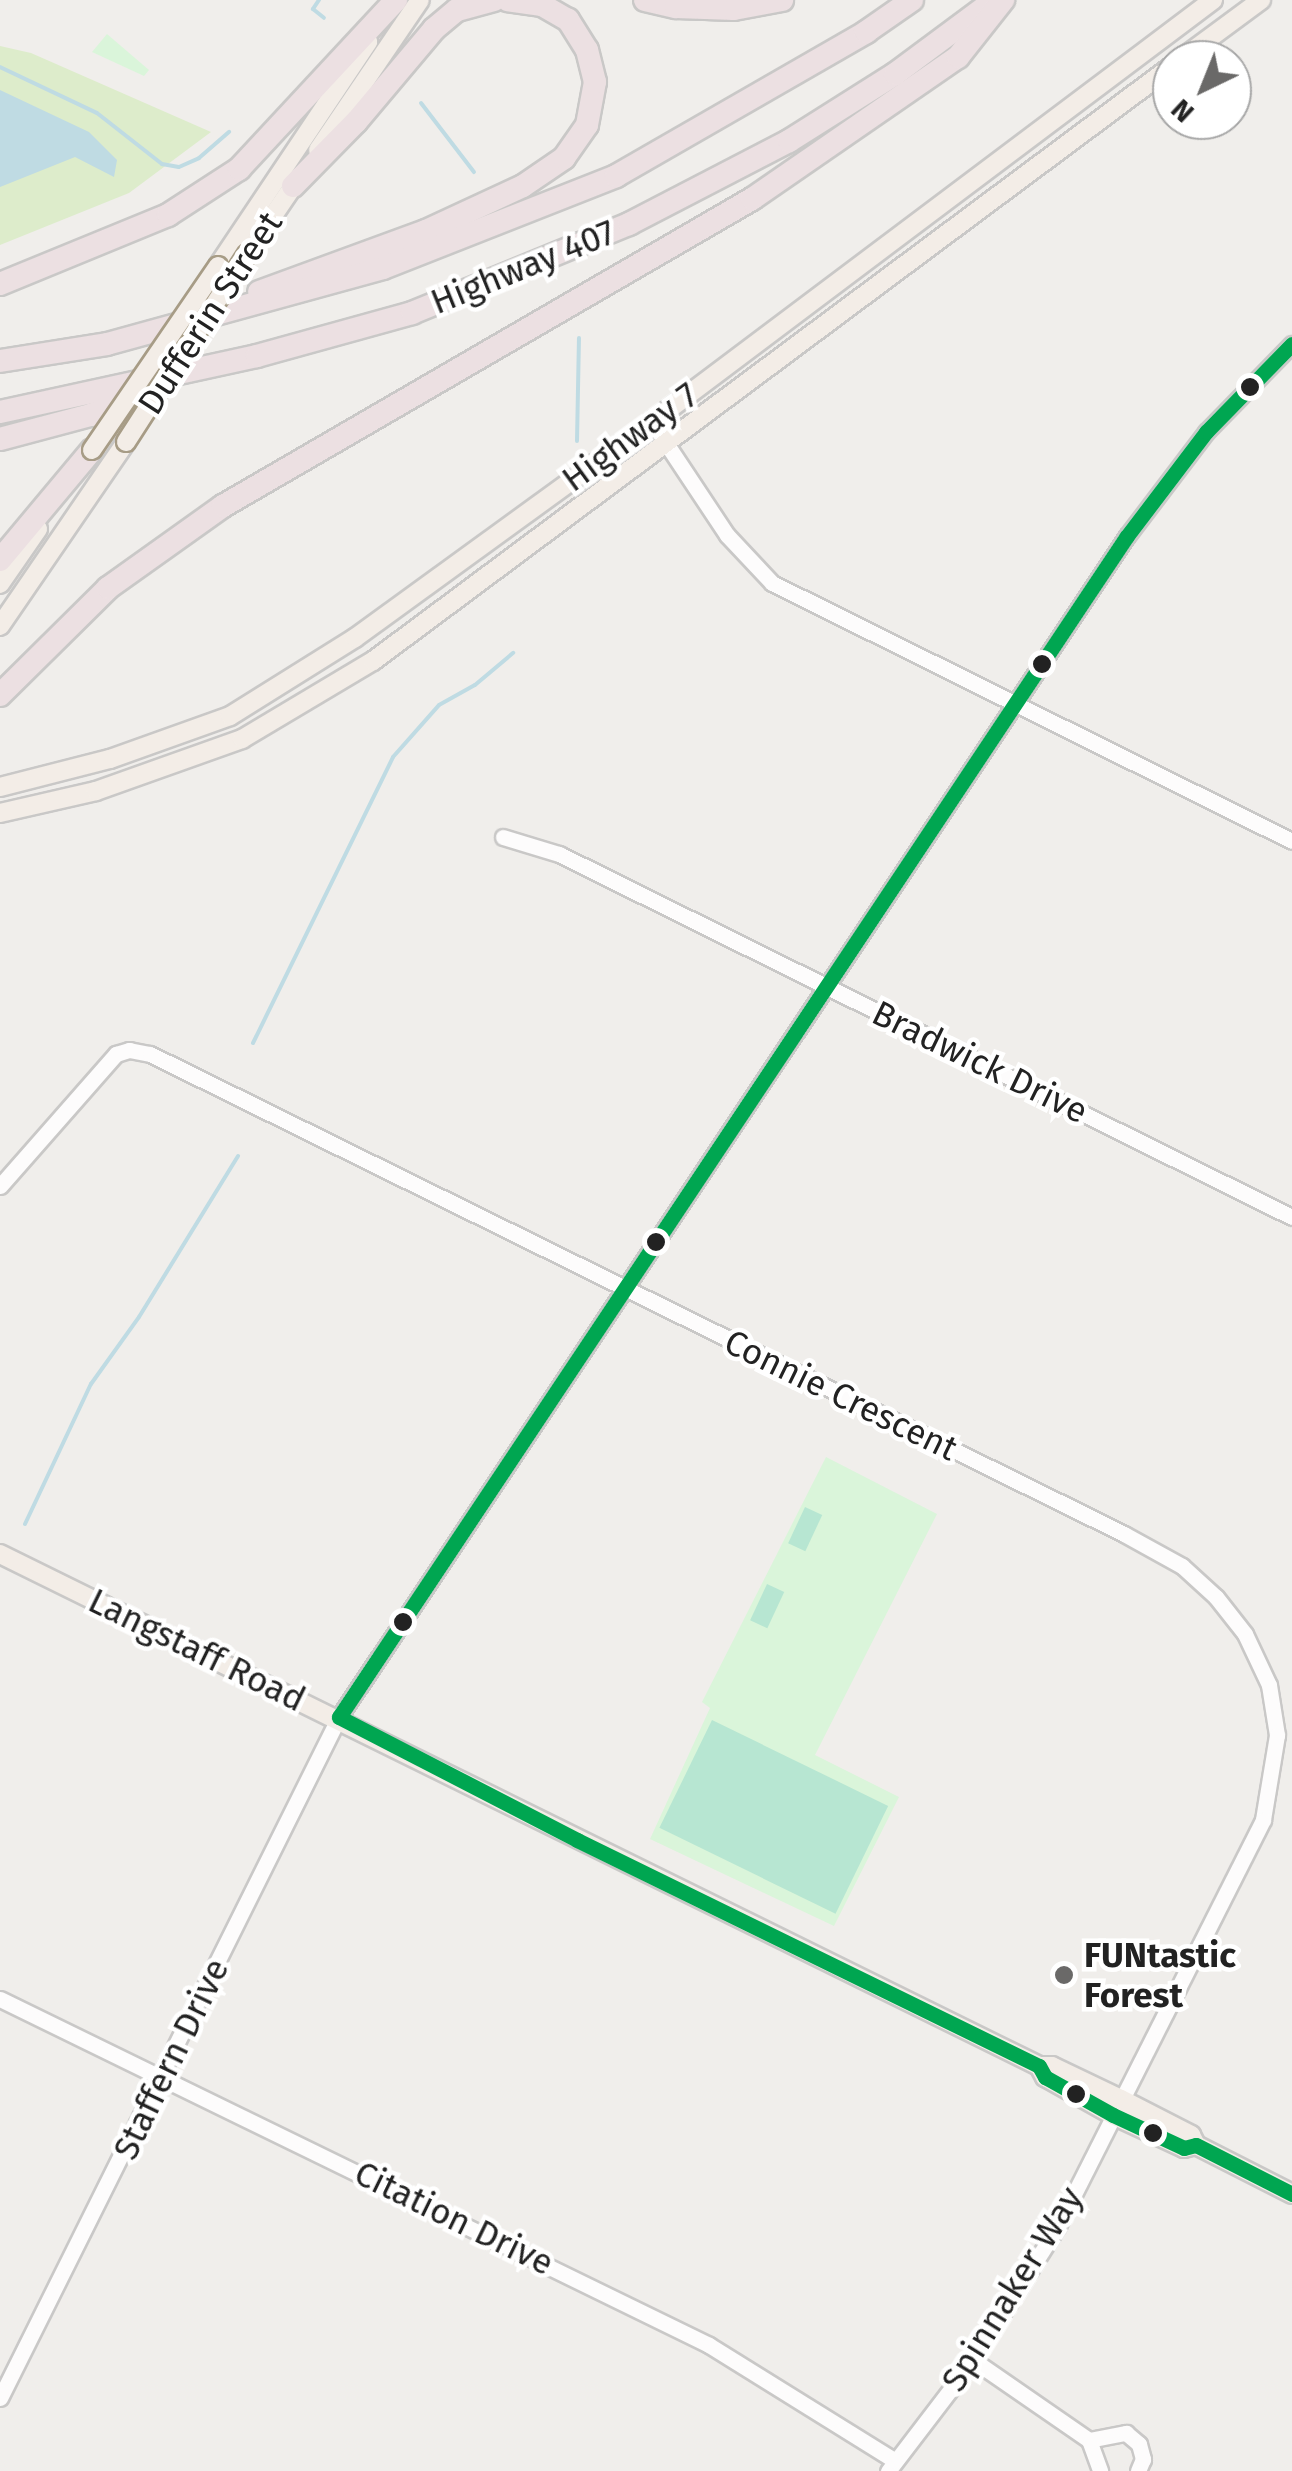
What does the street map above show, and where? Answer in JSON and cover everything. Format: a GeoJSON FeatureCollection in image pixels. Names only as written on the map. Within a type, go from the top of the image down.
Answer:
{"type":"FeatureCollection","features":[{"type":"Feature","properties":{"kind":"highway"},"geometry":{"type":"LineString","coordinates":[[0,284],[168,216],[238,168],[396,0]]}},
{"type":"Feature","properties":{"kind":"highway"},"geometry":{"type":"LineString","coordinates":[[293,186],[356,122],[434,29],[457,10],[494,0]]}},
{"type":"Feature","properties":{"kind":"highway"},"geometry":{"type":"LineString","coordinates":[[228,313],[268,286],[426,231],[490,201],[564,158],[587,125],[595,82],[587,50],[568,20],[542,4],[508,0]]}},
{"type":"Feature","properties":{"kind":"highway"},"geometry":{"type":"LineString","coordinates":[[645,0],[676,8],[734,9],[782,0]]}},
{"type":"Feature","properties":{"kind":"highway","name":"Highway 407"},"geometry":{"type":"LineString","coordinates":[[0,361],[107,344],[383,268],[616,176],[866,32],[912,0]]}},
{"type":"Feature","properties":{"kind":"highway","name":"Highway 407"},"geometry":{"type":"LineString","coordinates":[[0,412],[204,368],[412,313],[629,224],[788,141],[896,74],[995,0]]}},
{"type":"Feature","properties":{"kind":"highway"},"geometry":{"type":"LineString","coordinates":[[0,695],[108,588],[223,506],[752,199],[958,56],[1003,0]]}},
{"type":"Feature","properties":{"kind":"highway"},"geometry":{"type":"LineString","coordinates":[[0,439],[91,415],[204,368]]}},
{"type":"Feature","properties":{"kind":"highway"},"geometry":{"type":"LineString","coordinates":[[0,560],[92,450]]}},
{"type":"Feature","properties":{"kind":"main road","name":"Dufferin Street"},"geometry":{"type":"LineString","coordinates":[[0,584],[396,0]]}},
{"type":"Feature","properties":{"kind":"main road","name":"Dufferin Street"},"geometry":{"type":"LineString","coordinates":[[0,626],[420,0]]}},
{"type":"Feature","properties":{"kind":"main road","name":"Highway 7"},"geometry":{"type":"LineString","coordinates":[[0,787],[110,758],[230,716],[354,638],[652,422],[1213,0]]}},
{"type":"Feature","properties":{"kind":"main road"},"geometry":{"type":"LineString","coordinates":[[1207,40],[1260,0]]}},
{"type":"Feature","properties":{"kind":"main road","name":"Highway 7"},"geometry":{"type":"LineString","coordinates":[[0,813],[96,791],[242,739],[374,661],[1152,81]]}},
{"type":"Feature","properties":{"kind":"main road","name":"Langstaff Road"},"geometry":{"type":"LineString","coordinates":[[0,1554],[1039,2066],[1052,2066],[1117,2107],[1191,2135],[1196,2145],[1292,2194]]}},
{"type":"Feature","properties":{"kind":"street","name":"Staffern Drive"},"geometry":{"type":"LineString","coordinates":[[0,2398],[162,2081],[339,1718],[824,985],[1168,481],[1210,428],[1291,346]]}},
{"type":"Feature","properties":{"kind":"street"},"geometry":{"type":"LineString","coordinates":[[652,422],[727,535],[772,583],[1292,841]]}},
{"type":"Feature","properties":{"kind":"street","name":"Bradwick Drive"},"geometry":{"type":"LineString","coordinates":[[503,837],[559,854],[1292,1217]]}},
{"type":"Feature","properties":{"kind":"street","name":"Connie Crescent"},"geometry":{"type":"LineString","coordinates":[[0,1186],[116,1054],[130,1050],[156,1056],[1152,1549],[1206,1587],[1245,1634],[1269,1686],[1277,1735],[1263,1820],[1117,2107]]}},
{"type":"Feature","properties":{"kind":"street","name":"Citation Drive"},"geometry":{"type":"LineString","coordinates":[[0,1999],[710,2344],[892,2466]]}},
{"type":"Feature","properties":{"kind":"street","name":"Spinnaker Way"},"geometry":{"type":"LineString","coordinates":[[892,2466],[973,2360],[1058,2226],[1117,2107]]}},
{"type":"Feature","properties":{"kind":"street"},"geometry":{"type":"LineString","coordinates":[[973,2360],[1088,2440],[1100,2471]]}},
{"type":"Feature","properties":{"kind":"street"},"geometry":{"type":"LineString","coordinates":[[1088,2440],[1126,2433],[1139,2444],[1143,2459],[1138,2471]]}},
{"type":"Feature","properties":{"kind":"green space"},"geometry":{"type":"Polygon","coordinates":[[[107,34],[149,70],[144,76],[92,52],[107,34]]]}},
{"type":"Feature","properties":{"kind":"green space"},"geometry":{"type":"Polygon","coordinates":[[[0,46],[31,53],[211,132],[129,193],[0,245],[0,46]]]}},
{"type":"Feature","properties":{"kind":"green space"},"geometry":{"type":"Polygon","coordinates":[[[826,1457],[937,1514],[815,1755],[899,1797],[834,1926],[650,1839],[710,1708],[702,1702],[826,1457]]]}},
{"type":"Feature","properties":{"kind":"green space"},"geometry":{"type":"Polygon","coordinates":[[[805,1507],[822,1515],[805,1551],[788,1543],[805,1507]]]}},
{"type":"Feature","properties":{"kind":"green space"},"geometry":{"type":"Polygon","coordinates":[[[767,1584],[784,1592],[767,1628],[750,1620],[767,1584]]]}},
{"type":"Feature","properties":{"kind":"green space"},"geometry":{"type":"Polygon","coordinates":[[[712,1720],[888,1806],[836,1914],[659,1828],[712,1720]]]}},
{"type":"Feature","properties":{"kind":"water"},"geometry":{"type":"Polygon","coordinates":[[[0,90],[89,132],[117,160],[114,177],[75,157],[0,187],[0,90]]]}},
{"type":"Feature","properties":{"kind":"waterway"},"geometry":{"type":"LineString","coordinates":[[319,0],[313,9],[324,18]]}},
{"type":"Feature","properties":{"kind":"waterway"},"geometry":{"type":"LineString","coordinates":[[0,67],[97,113],[162,164],[179,167],[199,158],[229,132]]}},
{"type":"Feature","properties":{"kind":"waterway"},"geometry":{"type":"LineString","coordinates":[[421,103],[474,172]]}},
{"type":"Feature","properties":{"kind":"waterway"},"geometry":{"type":"LineString","coordinates":[[577,441],[579,338]]}},
{"type":"Feature","properties":{"kind":"waterway"},"geometry":{"type":"LineString","coordinates":[[253,1043],[393,757],[439,705],[475,685],[513,653]]}},
{"type":"Feature","properties":{"kind":"waterway"},"geometry":{"type":"LineString","coordinates":[[25,1524],[91,1384],[139,1317],[238,1156]]}},
{"type":"Feature","properties":{"kind":"transit line"},"geometry":{"type":"LineString","coordinates":[[339,1717],[1127,536],[1206,432],[1292,344]]}},
{"type":"Feature","properties":{"kind":"transit line"},"geometry":{"type":"LineString","coordinates":[[339,1717],[577,1840],[1039,2066],[1045,2077],[1113,2115],[1184,2148],[1196,2145],[1292,2194]]}},
{"type":"Feature","properties":{"kind":"place","name":"FUNtastic Forest"},"geometry":{"type":"Point","coordinates":[1064,1975]}}]}
